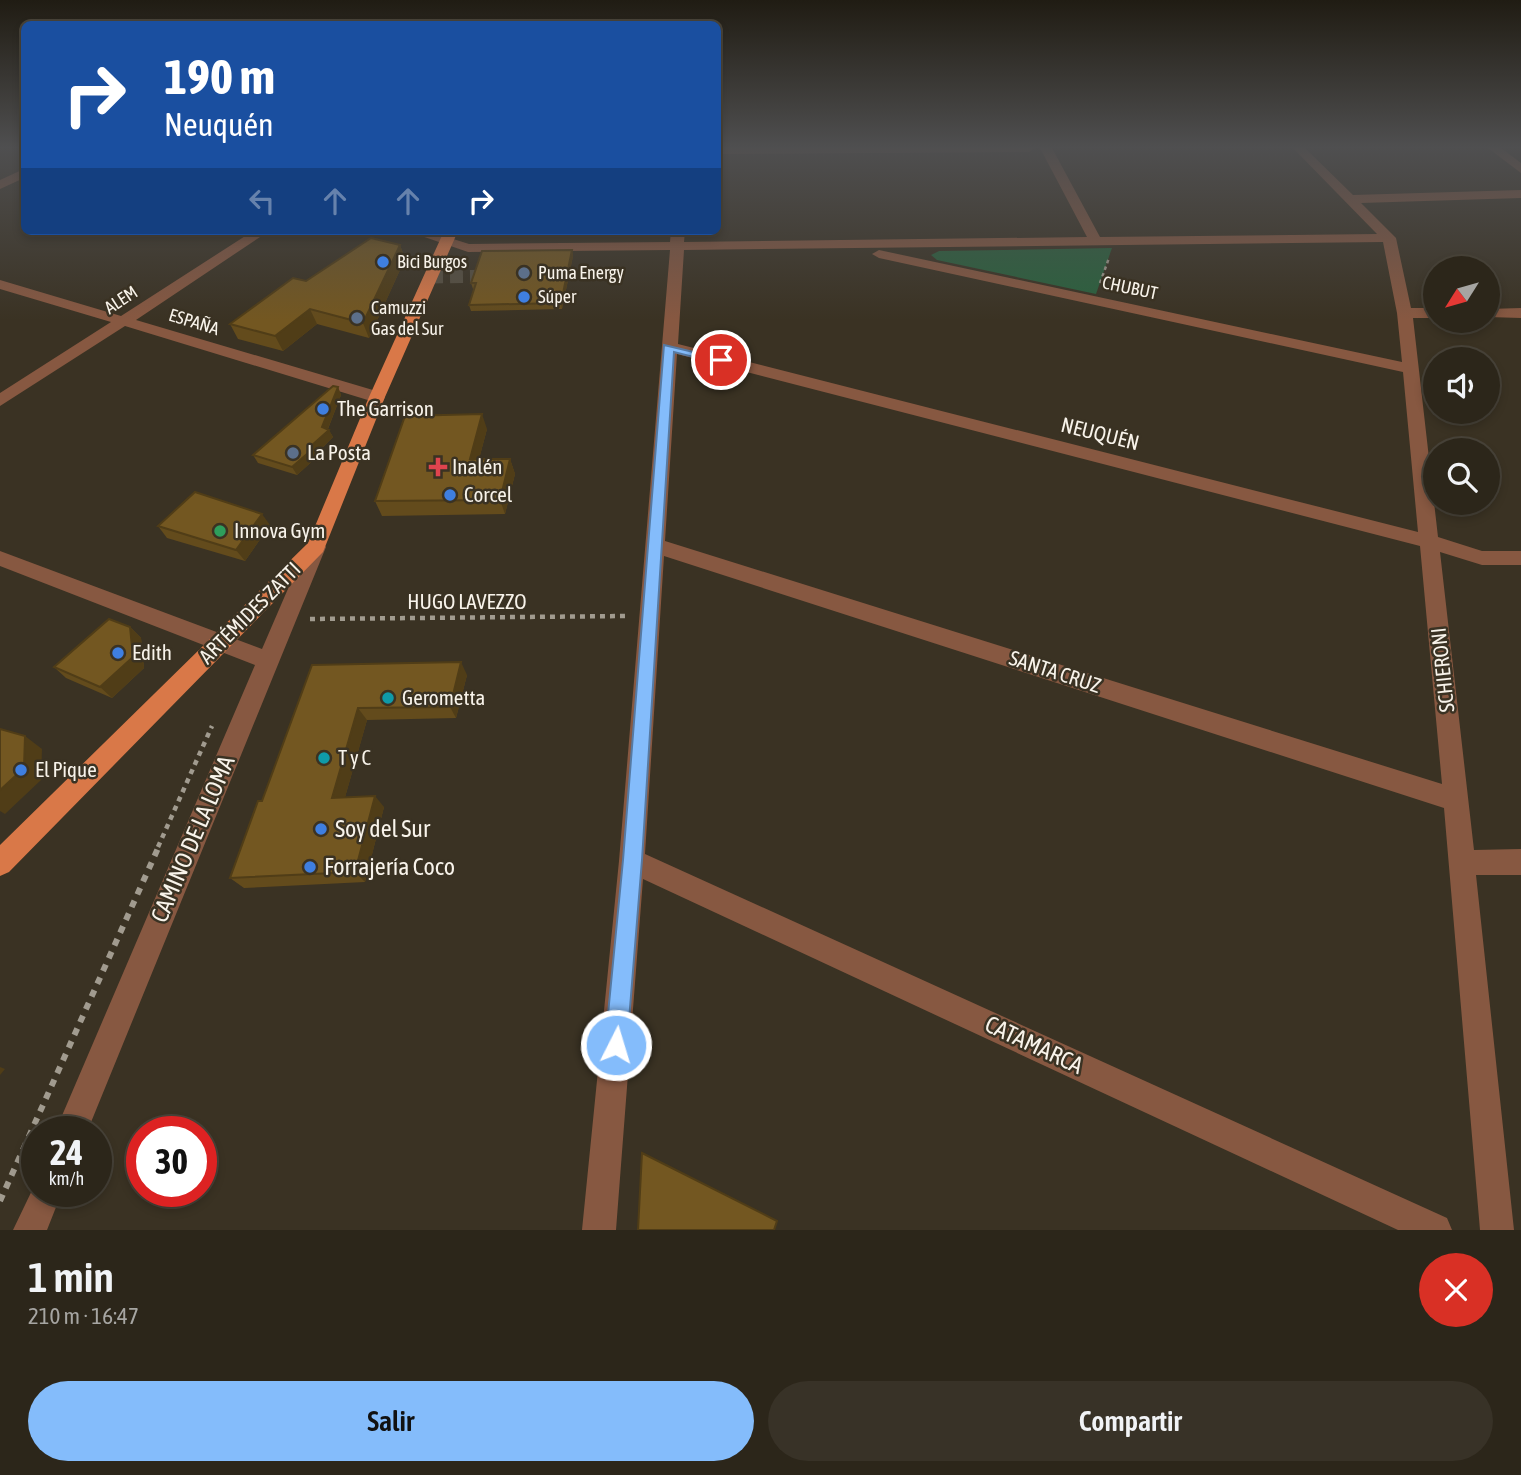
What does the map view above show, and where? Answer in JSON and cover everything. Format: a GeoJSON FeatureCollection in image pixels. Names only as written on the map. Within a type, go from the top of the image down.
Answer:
{"type":"FeatureCollection","features":[{"type":"Feature","properties":{"kind":"main road","name":"ARTÉMIDES ZATTI"},"geometry":{"type":"LineString","coordinates":[[0,863],[316,547],[377,397],[449,235]]}},
{"type":"Feature","properties":{"kind":"street"},"geometry":{"type":"LineString","coordinates":[[1077,205],[1096,242]]}},
{"type":"Feature","properties":{"kind":"street"},"geometry":{"type":"LineString","coordinates":[[1356,205],[1390,238]]}},
{"type":"Feature","properties":{"kind":"street","name":"ALEM"},"geometry":{"type":"LineString","coordinates":[[0,401],[256,235]]}},
{"type":"Feature","properties":{"kind":"street"},"geometry":{"type":"LineString","coordinates":[[449,235],[468,248],[677,238],[840,246],[1390,238]]}},
{"type":"Feature","properties":{"kind":"street"},"geometry":{"type":"LineString","coordinates":[[599,1230],[632,860],[677,238]]}},
{"type":"Feature","properties":{"kind":"street","name":"SCHIERONI"},"geometry":{"type":"LineString","coordinates":[[1390,238],[1405,313],[1430,542],[1497,1230]]}},
{"type":"Feature","properties":{"kind":"street","name":"CHUBUT"},"geometry":{"type":"LineString","coordinates":[[840,246],[1411,369]]}},
{"type":"Feature","properties":{"kind":"street","name":"ESPAÑA"},"geometry":{"type":"LineString","coordinates":[[0,284],[377,397]]}},
{"type":"Feature","properties":{"kind":"street"},"geometry":{"type":"LineString","coordinates":[[1405,313],[1423,313]]}},
{"type":"Feature","properties":{"kind":"street"},"geometry":{"type":"LineString","coordinates":[[1500,313],[1521,313]]}},
{"type":"Feature","properties":{"kind":"street","name":"NEUQUÉN"},"geometry":{"type":"LineString","coordinates":[[669,347],[1430,542],[1482,558],[1521,558]]}},
{"type":"Feature","properties":{"kind":"street","name":"SANTA CRUZ"},"geometry":{"type":"LineString","coordinates":[[654,545],[1455,800]]}},
{"type":"Feature","properties":{"kind":"street","name":"CAMINO DE LA LOMA"},"geometry":{"type":"LineString","coordinates":[[78,1116],[316,547]]}},
{"type":"Feature","properties":{"kind":"street"},"geometry":{"type":"LineString","coordinates":[[0,558],[268,661]]}},
{"type":"Feature","properties":{"kind":"street","name":"CATAMARCA"},"geometry":{"type":"LineString","coordinates":[[632,860],[1435,1230]]}},
{"type":"Feature","properties":{"kind":"street"},"geometry":{"type":"LineString","coordinates":[[1462,863],[1521,862]]}},
{"type":"Feature","properties":{"kind":"street"},"geometry":{"type":"LineString","coordinates":[[30,1230],[40,1207]]}},
{"type":"Feature","properties":{"kind":"path"},"geometry":{"type":"LineString","coordinates":[[1093,300],[1115,242]]}},
{"type":"Feature","properties":{"kind":"path","name":"HUGO LAVEZZO"},"geometry":{"type":"LineString","coordinates":[[286,619],[649,616]]}},
{"type":"Feature","properties":{"kind":"path"},"geometry":{"type":"LineString","coordinates":[[0,1201],[208,730],[216,720]]}},
{"type":"Feature","properties":{"kind":"green space"},"geometry":{"type":"Polygon","coordinates":[[[1112,248],[1096,294],[937,260],[931,255],[939,251],[1112,248]]]}},
{"type":"Feature","properties":{"kind":"building"},"geometry":{"type":"Polygon","coordinates":[[[371,238],[400,245],[363,323],[310,309],[275,336],[230,324],[293,278],[306,281],[371,238]]]}},
{"type":"Feature","properties":{"kind":"building","name":"Puma Energy"},"geometry":{"type":"Polygon","coordinates":[[[572,250],[561,303],[469,305],[476,283],[471,283],[482,251],[572,250]]]}},
{"type":"Feature","properties":{"kind":"building"},"geometry":{"type":"Polygon","coordinates":[[[333,386],[338,387],[322,427],[329,430],[311,446],[315,447],[292,467],[253,455],[333,386]]]}},
{"type":"Feature","properties":{"kind":"building"},"geometry":{"type":"Polygon","coordinates":[[[482,414],[470,459],[510,459],[500,500],[375,501],[405,416],[482,414]]]}},
{"type":"Feature","properties":{"kind":"building","name":"Innova Gym"},"geometry":{"type":"Polygon","coordinates":[[[195,492],[262,514],[236,550],[158,526],[195,492]]]}},
{"type":"Feature","properties":{"kind":"building"},"geometry":{"type":"Polygon","coordinates":[[[109,619],[130,627],[133,657],[100,687],[54,667],[109,619]]]}},
{"type":"Feature","properties":{"kind":"building"},"geometry":{"type":"Polygon","coordinates":[[[461,662],[450,707],[358,708],[332,798],[375,796],[355,872],[230,878],[258,801],[262,801],[312,665],[461,662]]]}},
{"type":"Feature","properties":{"kind":"building"},"geometry":{"type":"Polygon","coordinates":[[[0,729],[25,736],[24,768],[0,790],[0,729]]]}},
{"type":"Feature","properties":{"kind":"building"},"geometry":{"type":"Polygon","coordinates":[[[642,1153],[777,1221],[774,1230],[638,1230],[642,1153]]]}},
{"type":"Feature","properties":{"kind":"tunnel"},"geometry":{"type":"LineString","coordinates":[[430,277],[501,276]]}},
{"type":"Feature","properties":{"kind":"place","name":"Bici Burgos"},"geometry":{"type":"Point","coordinates":[383,262]}},
{"type":"Feature","properties":{"kind":"place","name":"Puma Energy"},"geometry":{"type":"Point","coordinates":[524,273]}},
{"type":"Feature","properties":{"kind":"place","name":"Súper"},"geometry":{"type":"Point","coordinates":[524,297]}},
{"type":"Feature","properties":{"kind":"place","name":"Camuzzi Gas del Sur"},"geometry":{"type":"Point","coordinates":[357,318]}},
{"type":"Feature","properties":{"kind":"place","name":"The Garrison"},"geometry":{"type":"Point","coordinates":[323,409]}},
{"type":"Feature","properties":{"kind":"place","name":"La Posta"},"geometry":{"type":"Point","coordinates":[293,453]}},
{"type":"Feature","properties":{"kind":"place","name":"Inalén"},"geometry":{"type":"Point","coordinates":[438,467]}},
{"type":"Feature","properties":{"kind":"place","name":"Corcel"},"geometry":{"type":"Point","coordinates":[450,495]}},
{"type":"Feature","properties":{"kind":"place","name":"Innova Gym"},"geometry":{"type":"Point","coordinates":[220,531]}},
{"type":"Feature","properties":{"kind":"place","name":"Edith"},"geometry":{"type":"Point","coordinates":[118,653]}},
{"type":"Feature","properties":{"kind":"place","name":"Gerometta"},"geometry":{"type":"Point","coordinates":[388,698]}},
{"type":"Feature","properties":{"kind":"place","name":"T y C"},"geometry":{"type":"Point","coordinates":[324,758]}},
{"type":"Feature","properties":{"kind":"place","name":"El Pique"},"geometry":{"type":"Point","coordinates":[21,770]}},
{"type":"Feature","properties":{"kind":"place","name":"Soy del Sur"},"geometry":{"type":"Point","coordinates":[321,829]}},
{"type":"Feature","properties":{"kind":"place","name":"Forrajería Coco"},"geometry":{"type":"Point","coordinates":[310,867]}},
{"type":"Feature","properties":{"kind":"route"},"geometry":{"type":"LineString","coordinates":[[616,1045],[669,347],[721,360]]}}]}
